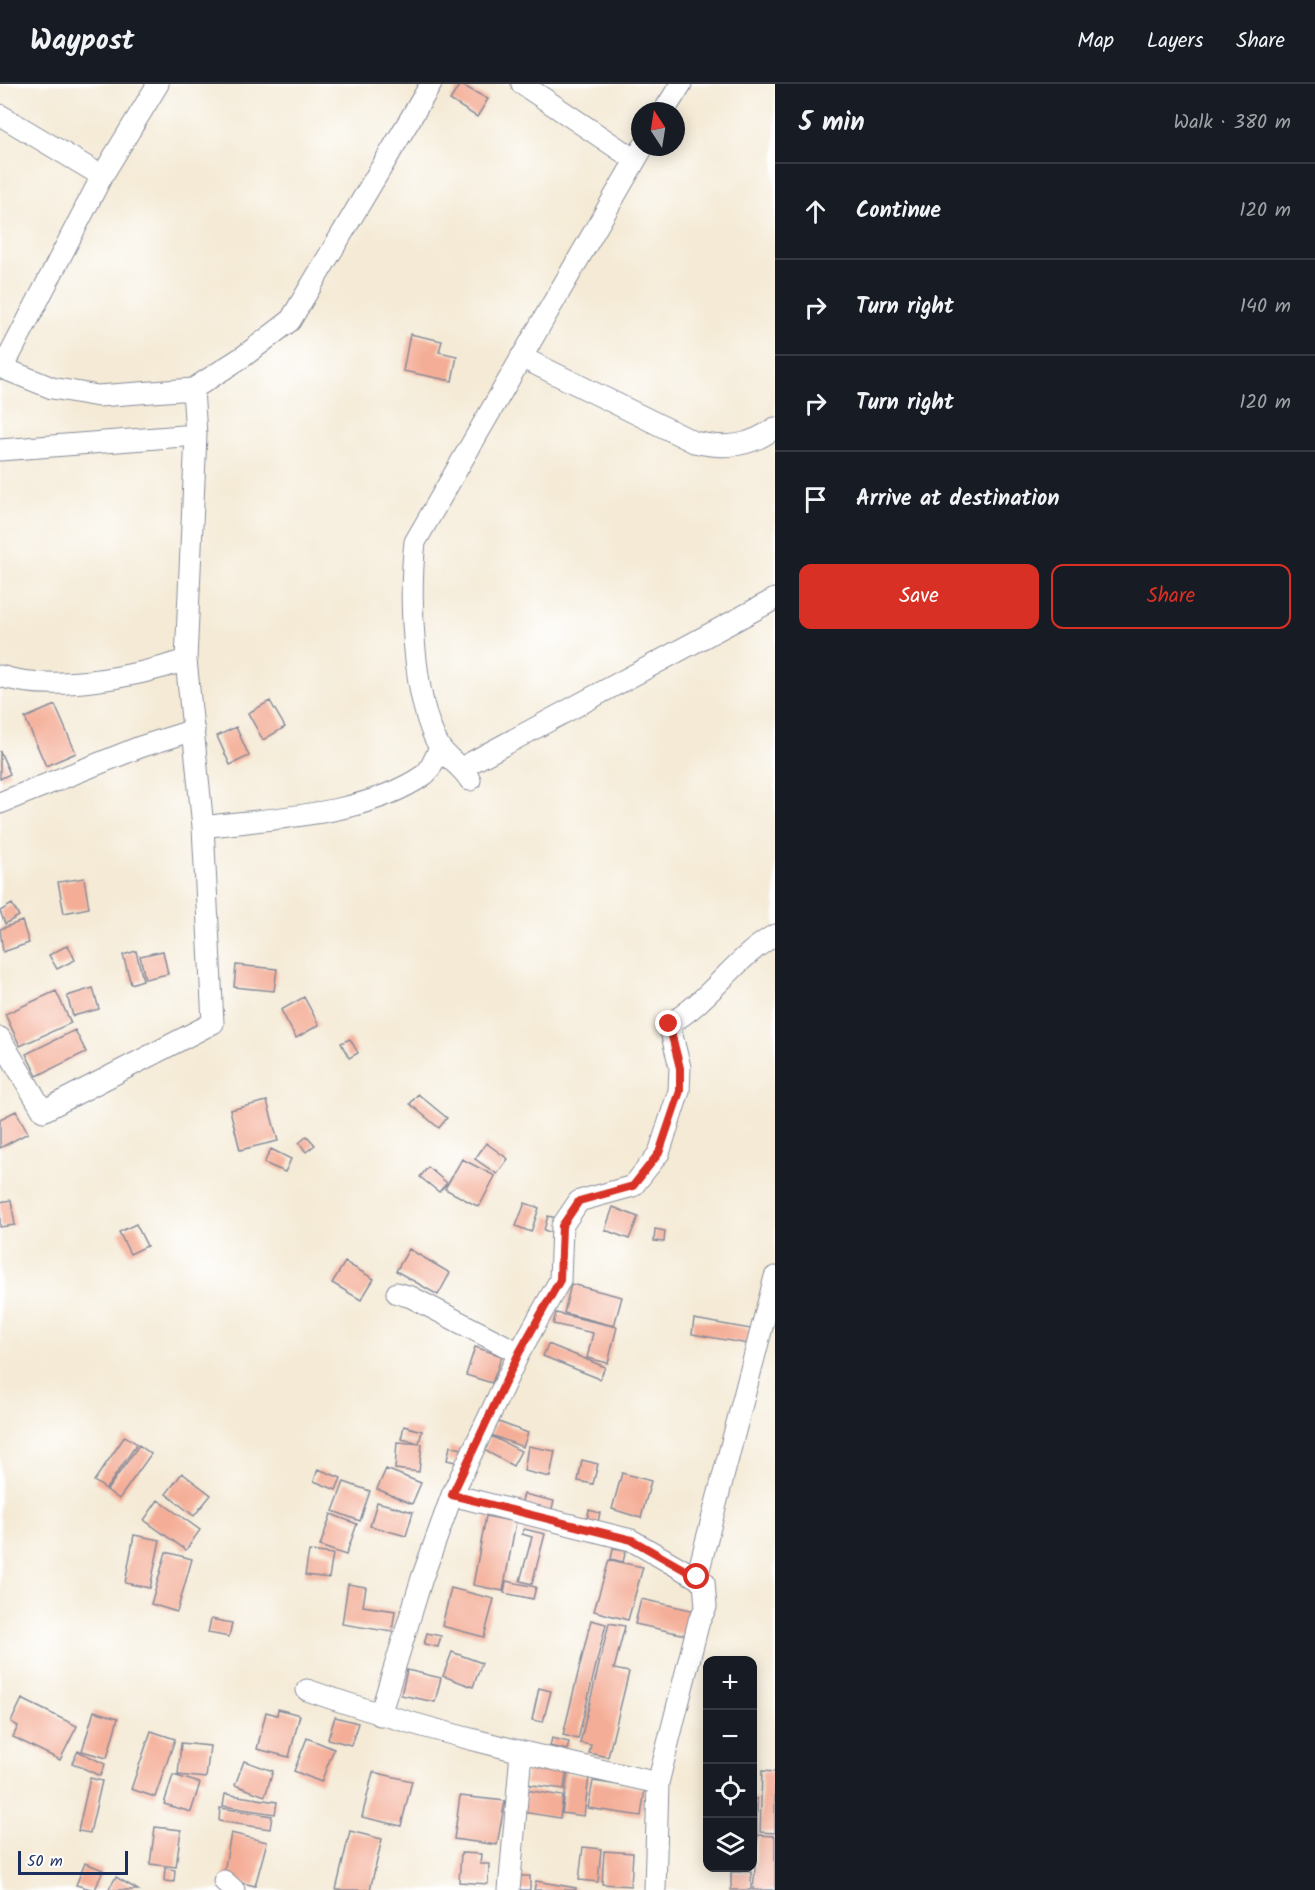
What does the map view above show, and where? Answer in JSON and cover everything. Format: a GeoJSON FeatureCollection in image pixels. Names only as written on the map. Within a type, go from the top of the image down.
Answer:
{"type":"FeatureCollection","features":[{"type":"Feature","properties":{"kind":"street"},"geometry":{"type":"LineString","coordinates":[[158,84],[102,176],[2,368],[52,388],[98,396],[193,389],[244,356],[290,321],[431,84]]}},
{"type":"Feature","properties":{"kind":"street"},"geometry":{"type":"LineString","coordinates":[[522,84],[631,148]]}},
{"type":"Feature","properties":{"kind":"street"},"geometry":{"type":"LineString","coordinates":[[670,102],[681,84]]}},
{"type":"Feature","properties":{"kind":"street"},"geometry":{"type":"LineString","coordinates":[[0,116],[102,176]]}},
{"type":"Feature","properties":{"kind":"street"},"geometry":{"type":"LineString","coordinates":[[637,156],[415,542],[412,568],[417,671],[426,714],[440,747],[466,774],[775,599]]}},
{"type":"Feature","properties":{"kind":"street"},"geometry":{"type":"LineString","coordinates":[[521,357],[694,442],[716,447],[740,445],[759,440],[775,428]]}},
{"type":"Feature","properties":{"kind":"street"},"geometry":{"type":"LineString","coordinates":[[0,1038],[43,1111],[213,1023],[203,826],[186,660],[196,435],[193,389]]}},
{"type":"Feature","properties":{"kind":"street"},"geometry":{"type":"LineString","coordinates":[[0,450],[196,435]]}},
{"type":"Feature","properties":{"kind":"street"},"geometry":{"type":"LineString","coordinates":[[0,676],[16,681],[46,684],[146,673],[186,660]]}},
{"type":"Feature","properties":{"kind":"street"},"geometry":{"type":"LineString","coordinates":[[0,803],[140,747],[194,730]]}},
{"type":"Feature","properties":{"kind":"street"},"geometry":{"type":"LineString","coordinates":[[203,826],[321,812],[382,796],[426,774],[440,747]]}},
{"type":"Feature","properties":{"kind":"street"},"geometry":{"type":"LineString","coordinates":[[380,1715],[422,1578],[452,1495],[519,1353],[560,1280],[562,1226],[579,1201],[633,1186],[659,1153],[680,1091],[680,1068],[669,1024],[691,1012],[758,945],[775,936]]}},
{"type":"Feature","properties":{"kind":"street"},"geometry":{"type":"LineString","coordinates":[[697,1577],[775,1277]]}},
{"type":"Feature","properties":{"kind":"street"},"geometry":{"type":"LineString","coordinates":[[397,1293],[411,1297],[519,1353]]}},
{"type":"Feature","properties":{"kind":"street"},"geometry":{"type":"LineString","coordinates":[[452,1495],[632,1540],[704,1582],[706,1607],[699,1621],[658,1783],[655,1890]]}},
{"type":"Feature","properties":{"kind":"street"},"geometry":{"type":"LineString","coordinates":[[307,1690],[380,1715],[522,1753],[658,1783]]}},
{"type":"Feature","properties":{"kind":"street"},"geometry":{"type":"LineString","coordinates":[[509,1890],[522,1753]]}},
{"type":"Feature","properties":{"kind":"building"},"geometry":{"type":"Polygon","coordinates":[[[460,84],[488,99],[477,117],[450,100],[460,84]]]}},
{"type":"Feature","properties":{"kind":"building"},"geometry":{"type":"Polygon","coordinates":[[[410,334],[442,341],[439,352],[457,356],[452,381],[403,371],[410,334]]]}},
{"type":"Feature","properties":{"kind":"building"},"geometry":{"type":"Polygon","coordinates":[[[270,701],[285,727],[263,740],[248,713],[270,701]]]}},
{"type":"Feature","properties":{"kind":"building"},"geometry":{"type":"Polygon","coordinates":[[[55,705],[76,753],[46,766],[25,718],[55,705]]]}},
{"type":"Feature","properties":{"kind":"building"},"geometry":{"type":"Polygon","coordinates":[[[236,727],[249,756],[230,765],[217,736],[236,727]]]}},
{"type":"Feature","properties":{"kind":"building"},"geometry":{"type":"Polygon","coordinates":[[[0,751],[10,774],[0,779],[0,751]]]}},
{"type":"Feature","properties":{"kind":"building"},"geometry":{"type":"Polygon","coordinates":[[[84,878],[89,908],[64,913],[58,882],[84,878]]]}},
{"type":"Feature","properties":{"kind":"building"},"geometry":{"type":"Polygon","coordinates":[[[12,904],[19,916],[5,924],[0,911],[12,904]]]}},
{"type":"Feature","properties":{"kind":"building"},"geometry":{"type":"Polygon","coordinates":[[[22,921],[29,943],[3,952],[0,929],[22,921]]]}},
{"type":"Feature","properties":{"kind":"building"},"geometry":{"type":"Polygon","coordinates":[[[68,945],[75,960],[57,969],[49,955],[68,945]]]}},
{"type":"Feature","properties":{"kind":"building"},"geometry":{"type":"Polygon","coordinates":[[[136,951],[143,980],[131,984],[123,955],[136,951]]]}},
{"type":"Feature","properties":{"kind":"building"},"geometry":{"type":"Polygon","coordinates":[[[163,951],[168,974],[145,979],[140,956],[163,951]]]}},
{"type":"Feature","properties":{"kind":"building"},"geometry":{"type":"Polygon","coordinates":[[[236,965],[277,969],[274,991],[234,987],[236,965]]]}},
{"type":"Feature","properties":{"kind":"building"},"geometry":{"type":"Polygon","coordinates":[[[93,988],[99,1009],[73,1016],[67,996],[93,988]]]}},
{"type":"Feature","properties":{"kind":"building"},"geometry":{"type":"Polygon","coordinates":[[[56,991],[71,1023],[20,1046],[5,1014],[56,991]]]}},
{"type":"Feature","properties":{"kind":"building"},"geometry":{"type":"Polygon","coordinates":[[[304,997],[319,1025],[296,1038],[281,1010],[304,997]]]}},
{"type":"Feature","properties":{"kind":"building"},"geometry":{"type":"Polygon","coordinates":[[[75,1030],[86,1052],[37,1076],[26,1054],[75,1030]]]}},
{"type":"Feature","properties":{"kind":"building"},"geometry":{"type":"Polygon","coordinates":[[[350,1039],[358,1053],[349,1058],[341,1043],[350,1039]]]}},
{"type":"Feature","properties":{"kind":"building"},"geometry":{"type":"Polygon","coordinates":[[[418,1094],[447,1118],[439,1128],[410,1104],[418,1094]]]}},
{"type":"Feature","properties":{"kind":"building"},"geometry":{"type":"Polygon","coordinates":[[[267,1101],[278,1141],[240,1150],[230,1110],[267,1101]]]}},
{"type":"Feature","properties":{"kind":"building"},"geometry":{"type":"Polygon","coordinates":[[[16,1111],[28,1133],[0,1148],[0,1119],[16,1111]]]}},
{"type":"Feature","properties":{"kind":"building"},"geometry":{"type":"Polygon","coordinates":[[[307,1136],[315,1145],[306,1152],[299,1143],[307,1136]]]}},
{"type":"Feature","properties":{"kind":"building"},"geometry":{"type":"Polygon","coordinates":[[[486,1143],[508,1159],[497,1174],[475,1159],[486,1143]]]}},
{"type":"Feature","properties":{"kind":"building"},"geometry":{"type":"Polygon","coordinates":[[[271,1149],[291,1159],[285,1172],[264,1163],[271,1149]]]}},
{"type":"Feature","properties":{"kind":"building"},"geometry":{"type":"Polygon","coordinates":[[[462,1159],[495,1176],[479,1207],[445,1189],[462,1159]]]}},
{"type":"Feature","properties":{"kind":"building"},"geometry":{"type":"Polygon","coordinates":[[[428,1167],[447,1183],[439,1192],[420,1177],[428,1167]]]}},
{"type":"Feature","properties":{"kind":"building"},"geometry":{"type":"Polygon","coordinates":[[[11,1200],[15,1225],[0,1227],[0,1202],[11,1200]]]}},
{"type":"Feature","properties":{"kind":"building"},"geometry":{"type":"Polygon","coordinates":[[[525,1203],[539,1208],[531,1232],[516,1226],[525,1203]]]}},
{"type":"Feature","properties":{"kind":"building"},"geometry":{"type":"Polygon","coordinates":[[[613,1207],[638,1217],[629,1239],[605,1230],[613,1207]]]}},
{"type":"Feature","properties":{"kind":"building"},"geometry":{"type":"Polygon","coordinates":[[[548,1216],[556,1218],[552,1233],[544,1230],[548,1216]]]}},
{"type":"Feature","properties":{"kind":"building"},"geometry":{"type":"Polygon","coordinates":[[[136,1224],[147,1246],[130,1254],[119,1232],[136,1224]]]}},
{"type":"Feature","properties":{"kind":"building"},"geometry":{"type":"Polygon","coordinates":[[[655,1229],[665,1231],[664,1242],[654,1241],[655,1229]]]}},
{"type":"Feature","properties":{"kind":"building"},"geometry":{"type":"Polygon","coordinates":[[[409,1249],[450,1273],[438,1295],[396,1271],[409,1249]]]}},
{"type":"Feature","properties":{"kind":"building"},"geometry":{"type":"Polygon","coordinates":[[[345,1262],[374,1279],[361,1300],[332,1283],[345,1262]]]}},
{"type":"Feature","properties":{"kind":"building"},"geometry":{"type":"Polygon","coordinates":[[[571,1284],[622,1297],[614,1326],[564,1313],[571,1284]]]}},
{"type":"Feature","properties":{"kind":"building"},"geometry":{"type":"Polygon","coordinates":[[[556,1313],[617,1327],[608,1363],[587,1358],[593,1333],[553,1324],[556,1313]]]}},
{"type":"Feature","properties":{"kind":"building"},"geometry":{"type":"Polygon","coordinates":[[[694,1319],[751,1329],[748,1344],[692,1334],[694,1319]]]}},
{"type":"Feature","properties":{"kind":"building"},"geometry":{"type":"Polygon","coordinates":[[[548,1344],[605,1367],[600,1379],[543,1356],[548,1344]]]}},
{"type":"Feature","properties":{"kind":"building"},"geometry":{"type":"Polygon","coordinates":[[[475,1347],[502,1356],[492,1383],[466,1375],[475,1347]]]}},
{"type":"Feature","properties":{"kind":"building"},"geometry":{"type":"Polygon","coordinates":[[[496,1421],[528,1433],[523,1447],[491,1435],[496,1421]]]}},
{"type":"Feature","properties":{"kind":"building"},"geometry":{"type":"Polygon","coordinates":[[[404,1426],[422,1431],[419,1443],[401,1439],[404,1426]]]}},
{"type":"Feature","properties":{"kind":"building"},"geometry":{"type":"Polygon","coordinates":[[[125,1436],[137,1444],[106,1489],[94,1481],[125,1436]]]}},
{"type":"Feature","properties":{"kind":"building"},"geometry":{"type":"Polygon","coordinates":[[[491,1436],[521,1451],[513,1466],[484,1450],[491,1436]]]}},
{"type":"Feature","properties":{"kind":"building"},"geometry":{"type":"Polygon","coordinates":[[[397,1442],[422,1444],[419,1472],[395,1469],[397,1442]]]}},
{"type":"Feature","properties":{"kind":"building"},"geometry":{"type":"Polygon","coordinates":[[[139,1445],[151,1454],[119,1499],[107,1490],[139,1445]]]}},
{"type":"Feature","properties":{"kind":"building"},"geometry":{"type":"Polygon","coordinates":[[[450,1446],[462,1449],[459,1463],[447,1460],[450,1446]]]}},
{"type":"Feature","properties":{"kind":"building"},"geometry":{"type":"Polygon","coordinates":[[[528,1446],[555,1451],[550,1477],[524,1471],[528,1446]]]}},
{"type":"Feature","properties":{"kind":"building"},"geometry":{"type":"Polygon","coordinates":[[[582,1460],[598,1464],[593,1484],[578,1481],[582,1460]]]}},
{"type":"Feature","properties":{"kind":"building"},"geometry":{"type":"Polygon","coordinates":[[[318,1469],[341,1478],[336,1490],[314,1481],[318,1469]]]}},
{"type":"Feature","properties":{"kind":"building"},"geometry":{"type":"Polygon","coordinates":[[[386,1469],[421,1483],[412,1504],[377,1489],[386,1469]]]}},
{"type":"Feature","properties":{"kind":"building"},"geometry":{"type":"Polygon","coordinates":[[[182,1473],[211,1495],[194,1516],[166,1494],[182,1473]]]}},
{"type":"Feature","properties":{"kind":"building"},"geometry":{"type":"Polygon","coordinates":[[[622,1473],[651,1481],[641,1518],[612,1509],[622,1473]]]}},
{"type":"Feature","properties":{"kind":"building"},"geometry":{"type":"Polygon","coordinates":[[[344,1482],[370,1491],[360,1521],[333,1511],[344,1482]]]}},
{"type":"Feature","properties":{"kind":"building"},"geometry":{"type":"Polygon","coordinates":[[[524,1494],[554,1501],[551,1512],[521,1504],[524,1494]]]}},
{"type":"Feature","properties":{"kind":"building"},"geometry":{"type":"Polygon","coordinates":[[[158,1500],[200,1530],[186,1550],[144,1520],[158,1500]]]}},
{"type":"Feature","properties":{"kind":"building"},"geometry":{"type":"Polygon","coordinates":[[[377,1502],[413,1512],[406,1536],[370,1526],[377,1502]]]}},
{"type":"Feature","properties":{"kind":"building"},"geometry":{"type":"Polygon","coordinates":[[[589,1510],[600,1513],[597,1527],[586,1525],[589,1510]]]}},
{"type":"Feature","properties":{"kind":"building"},"geometry":{"type":"Polygon","coordinates":[[[331,1514],[357,1524],[346,1555],[320,1546],[331,1514]]]}},
{"type":"Feature","properties":{"kind":"building"},"geometry":{"type":"Polygon","coordinates":[[[486,1516],[516,1522],[503,1591],[473,1585],[486,1516]]]}},
{"type":"Feature","properties":{"kind":"building"},"geometry":{"type":"Polygon","coordinates":[[[524,1529],[545,1534],[532,1584],[520,1581],[532,1537],[522,1534],[524,1529]]]}},
{"type":"Feature","properties":{"kind":"building"},"geometry":{"type":"Polygon","coordinates":[[[134,1535],[160,1540],[150,1588],[125,1583],[134,1535]]]}},
{"type":"Feature","properties":{"kind":"building"},"geometry":{"type":"Polygon","coordinates":[[[613,1548],[626,1550],[623,1562],[611,1559],[613,1548]]]}},
{"type":"Feature","properties":{"kind":"building"},"geometry":{"type":"Polygon","coordinates":[[[309,1551],[333,1554],[329,1578],[305,1575],[309,1551]]]}},
{"type":"Feature","properties":{"kind":"building"},"geometry":{"type":"Polygon","coordinates":[[[166,1552],[192,1559],[177,1612],[151,1604],[166,1552]]]}},
{"type":"Feature","properties":{"kind":"building"},"geometry":{"type":"Polygon","coordinates":[[[609,1560],[643,1567],[628,1620],[594,1611],[609,1560]]]}},
{"type":"Feature","properties":{"kind":"building"},"geometry":{"type":"Polygon","coordinates":[[[506,1581],[536,1587],[533,1599],[504,1593],[506,1581]]]}},
{"type":"Feature","properties":{"kind":"building"},"geometry":{"type":"Polygon","coordinates":[[[348,1584],[366,1587],[363,1606],[395,1611],[392,1632],[342,1624],[348,1584]]]}},
{"type":"Feature","properties":{"kind":"building"},"geometry":{"type":"Polygon","coordinates":[[[451,1588],[494,1599],[484,1637],[442,1626],[451,1588]]]}},
{"type":"Feature","properties":{"kind":"building"},"geometry":{"type":"Polygon","coordinates":[[[641,1599],[696,1611],[691,1636],[635,1624],[641,1599]]]}},
{"type":"Feature","properties":{"kind":"building"},"geometry":{"type":"Polygon","coordinates":[[[211,1619],[232,1623],[229,1637],[208,1633],[211,1619]]]}},
{"type":"Feature","properties":{"kind":"building"},"geometry":{"type":"Polygon","coordinates":[[[591,1620],[606,1624],[578,1739],[563,1735],[591,1620]]]}},
{"type":"Feature","properties":{"kind":"building"},"geometry":{"type":"Polygon","coordinates":[[[609,1623],[625,1626],[614,1669],[629,1672],[608,1757],[589,1753],[591,1745],[580,1743],[609,1623]]]}},
{"type":"Feature","properties":{"kind":"building"},"geometry":{"type":"Polygon","coordinates":[[[427,1633],[441,1636],[438,1647],[424,1644],[427,1633]]]}},
{"type":"Feature","properties":{"kind":"building"},"geometry":{"type":"Polygon","coordinates":[[[452,1652],[482,1663],[473,1687],[443,1676],[452,1652]]]}},
{"type":"Feature","properties":{"kind":"building"},"geometry":{"type":"Polygon","coordinates":[[[407,1670],[441,1678],[435,1702],[401,1695],[407,1670]]]}},
{"type":"Feature","properties":{"kind":"building"},"geometry":{"type":"Polygon","coordinates":[[[539,1688],[551,1691],[543,1722],[532,1720],[539,1688]]]}},
{"type":"Feature","properties":{"kind":"building"},"geometry":{"type":"Polygon","coordinates":[[[22,1699],[77,1726],[60,1760],[13,1737],[18,1726],[11,1722],[22,1699]]]}},
{"type":"Feature","properties":{"kind":"building"},"geometry":{"type":"Polygon","coordinates":[[[278,1709],[300,1715],[289,1757],[257,1749],[266,1712],[277,1715],[278,1709]]]}},
{"type":"Feature","properties":{"kind":"building"},"geometry":{"type":"Polygon","coordinates":[[[94,1711],[118,1718],[107,1758],[82,1751],[94,1711]]]}},
{"type":"Feature","properties":{"kind":"building"},"geometry":{"type":"Polygon","coordinates":[[[335,1717],[358,1723],[351,1745],[328,1739],[335,1717]]]}},
{"type":"Feature","properties":{"kind":"building"},"geometry":{"type":"Polygon","coordinates":[[[151,1731],[175,1739],[155,1797],[131,1789],[151,1731]]]}},
{"type":"Feature","properties":{"kind":"building"},"geometry":{"type":"Polygon","coordinates":[[[307,1738],[334,1749],[321,1782],[294,1771],[307,1738]]]}},
{"type":"Feature","properties":{"kind":"building"},"geometry":{"type":"Polygon","coordinates":[[[552,1738],[569,1742],[567,1750],[550,1746],[552,1738]]]}},
{"type":"Feature","properties":{"kind":"building"},"geometry":{"type":"Polygon","coordinates":[[[181,1743],[210,1746],[206,1778],[178,1775],[181,1743]]]}},
{"type":"Feature","properties":{"kind":"building"},"geometry":{"type":"Polygon","coordinates":[[[78,1751],[105,1764],[100,1776],[72,1763],[78,1751]]]}},
{"type":"Feature","properties":{"kind":"building"},"geometry":{"type":"Polygon","coordinates":[[[529,1760],[567,1765],[564,1789],[525,1784],[529,1760]]]}},
{"type":"Feature","properties":{"kind":"building"},"geometry":{"type":"Polygon","coordinates":[[[244,1761],[273,1771],[265,1796],[235,1785],[244,1761]]]}},
{"type":"Feature","properties":{"kind":"building"},"geometry":{"type":"Polygon","coordinates":[[[762,1771],[775,1772],[775,1833],[760,1832],[762,1771]]]}},
{"type":"Feature","properties":{"kind":"building"},"geometry":{"type":"Polygon","coordinates":[[[373,1772],[412,1781],[401,1826],[362,1817],[373,1772]]]}},
{"type":"Feature","properties":{"kind":"building"},"geometry":{"type":"Polygon","coordinates":[[[568,1774],[589,1777],[584,1816],[562,1813],[568,1774]]]}},
{"type":"Feature","properties":{"kind":"building"},"geometry":{"type":"Polygon","coordinates":[[[173,1775],[200,1783],[191,1812],[164,1804],[173,1775]]]}},
{"type":"Feature","properties":{"kind":"building"},"geometry":{"type":"Polygon","coordinates":[[[90,1778],[102,1781],[90,1833],[78,1831],[90,1778]]]}},
{"type":"Feature","properties":{"kind":"building"},"geometry":{"type":"Polygon","coordinates":[[[593,1781],[645,1789],[641,1816],[588,1808],[593,1781]]]}},
{"type":"Feature","properties":{"kind":"building"},"geometry":{"type":"Polygon","coordinates":[[[526,1790],[563,1796],[560,1818],[522,1812],[526,1790]]]}},
{"type":"Feature","properties":{"kind":"building"},"geometry":{"type":"Polygon","coordinates":[[[225,1794],[277,1802],[275,1814],[223,1806],[225,1794]]]}},
{"type":"Feature","properties":{"kind":"building"},"geometry":{"type":"Polygon","coordinates":[[[460,1796],[505,1801],[497,1845],[454,1839],[460,1796]]]}},
{"type":"Feature","properties":{"kind":"building"},"geometry":{"type":"Polygon","coordinates":[[[220,1808],[272,1816],[270,1829],[219,1821],[220,1808]]]}},
{"type":"Feature","properties":{"kind":"building"},"geometry":{"type":"Polygon","coordinates":[[[155,1827],[181,1830],[176,1867],[150,1864],[155,1827]]]}},
{"type":"Feature","properties":{"kind":"building"},"geometry":{"type":"Polygon","coordinates":[[[350,1831],[382,1839],[370,1890],[336,1890],[350,1831]]]}},
{"type":"Feature","properties":{"kind":"building"},"geometry":{"type":"Polygon","coordinates":[[[231,1833],[267,1842],[255,1886],[223,1878],[231,1833]]]}},
{"type":"Feature","properties":{"kind":"building"},"geometry":{"type":"Polygon","coordinates":[[[758,1835],[775,1836],[775,1890],[753,1890],[755,1872],[757,1872],[758,1835]]]}},
{"type":"Feature","properties":{"kind":"building"},"geometry":{"type":"Polygon","coordinates":[[[583,1847],[601,1849],[598,1882],[579,1880],[583,1847]]]}},
{"type":"Feature","properties":{"kind":"building"},"geometry":{"type":"Polygon","coordinates":[[[604,1851],[633,1853],[631,1886],[602,1884],[604,1851]]]}},
{"type":"Feature","properties":{"kind":"building"},"geometry":{"type":"Polygon","coordinates":[[[461,1853],[481,1854],[480,1864],[489,1864],[488,1884],[459,1882],[461,1853]]]}},
{"type":"Feature","properties":{"kind":"building"},"geometry":{"type":"Polygon","coordinates":[[[85,1863],[103,1870],[95,1890],[76,1885],[85,1863]]]}},
{"type":"Feature","properties":{"kind":"building"},"geometry":{"type":"Polygon","coordinates":[[[165,1868],[175,1870],[174,1882],[164,1881],[165,1868]]]}},
{"type":"Feature","properties":{"kind":"building"},"geometry":{"type":"Polygon","coordinates":[[[731,1872],[751,1872],[751,1890],[731,1890],[731,1872]]]}},
{"type":"Feature","properties":{"kind":"building"},"geometry":{"type":"Polygon","coordinates":[[[519,1876],[530,1876],[530,1890],[519,1890],[519,1876]]]}},
{"type":"Feature","properties":{"kind":"building"},"geometry":{"type":"Polygon","coordinates":[[[116,1877],[138,1890],[108,1890],[116,1877]]]}},
{"type":"Feature","properties":{"kind":"building"},"geometry":{"type":"Polygon","coordinates":[[[536,1881],[576,1888],[576,1890],[534,1890],[536,1881]]]}},
{"type":"Feature","properties":{"kind":"route"},"geometry":{"type":"LineString","coordinates":[[669,1024],[674,1035],[680,1068],[680,1091],[659,1153],[633,1186],[579,1201],[562,1226],[560,1280],[519,1353],[452,1495],[632,1540],[697,1577]]}}]}
